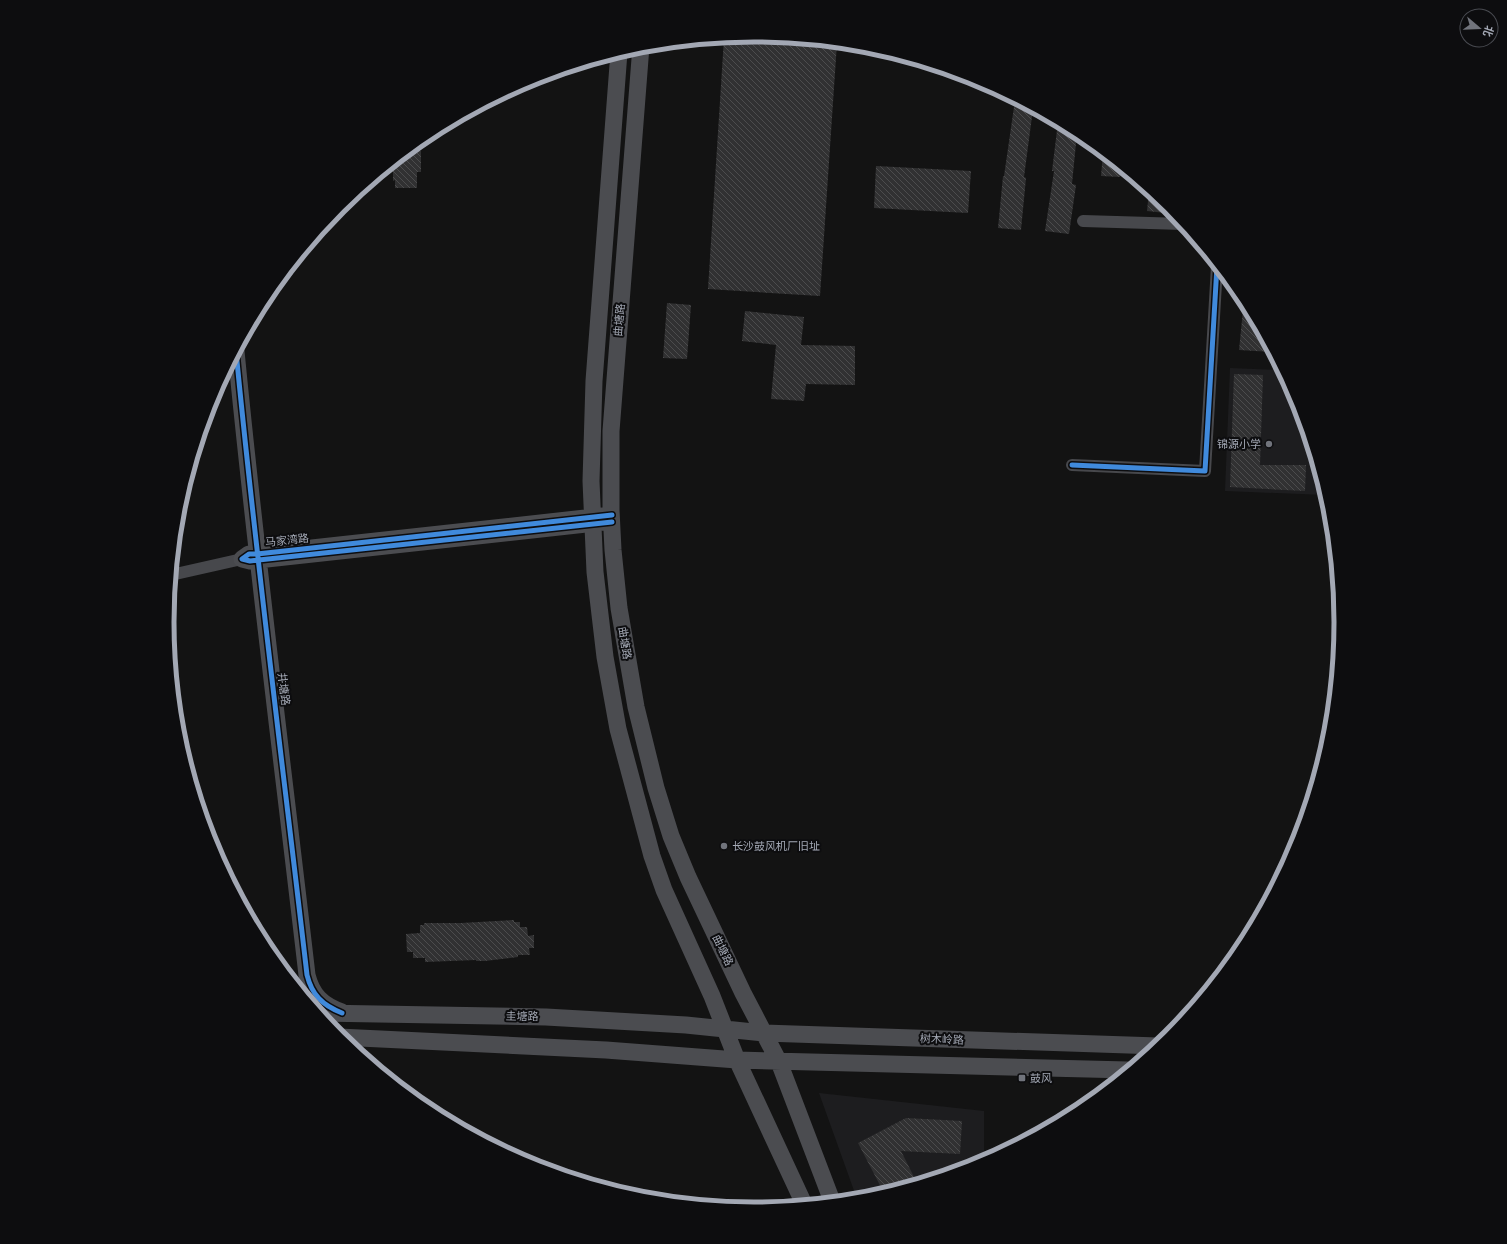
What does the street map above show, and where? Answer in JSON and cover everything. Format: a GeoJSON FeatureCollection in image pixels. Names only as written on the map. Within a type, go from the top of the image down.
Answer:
{"type":"FeatureCollection","features":[{"type":"Feature","properties":{"kind":"main road","name":"曲塘路"},"geometry":{"type":"LineString","coordinates":[[640,53],[612,403],[610,462],[612,518],[619,601],[627,657],[646,750],[669,829],[688,877],[779,1062],[830,1197]]}},
{"type":"Feature","properties":{"kind":"main road","name":"曲塘路"},"geometry":{"type":"LineString","coordinates":[[619,58],[594,381],[591,481],[595,572],[605,657],[618,729],[652,856],[662,883],[712,996],[737,1060],[802,1200]]}},
{"type":"Feature","properties":{"kind":"main road","name":"井塘路"},"geometry":{"type":"LineString","coordinates":[[237,359],[251,558],[307,974],[309,985],[314,994],[328,1006],[342,1012]]}},
{"type":"Feature","properties":{"kind":"main road","name":"井塘路"},"geometry":{"type":"LineString","coordinates":[[230,372],[298,974],[297,980]]}},
{"type":"Feature","properties":{"kind":"main road","name":"马家湾路"},"geometry":{"type":"LineString","coordinates":[[251,558],[612,518]]}},
{"type":"Feature","properties":{"kind":"main road","name":"圭塘路"},"geometry":{"type":"LineString","coordinates":[[325,1013],[546,1017],[686,1025],[725,1029]]}},
{"type":"Feature","properties":{"kind":"main road","name":"树木岭路"},"geometry":{"type":"LineString","coordinates":[[725,1029],[764,1033],[1149,1046]]}},
{"type":"Feature","properties":{"kind":"main road"},"geometry":{"type":"LineString","coordinates":[[349,1038],[606,1050],[779,1062],[1122,1070]]}},
{"type":"Feature","properties":{"kind":"street"},"geometry":{"type":"LineString","coordinates":[[1083,221],[1175,224]]}},
{"type":"Feature","properties":{"kind":"street"},"geometry":{"type":"LineString","coordinates":[[1072,465],[1205,471],[1217,273]]}},
{"type":"Feature","properties":{"kind":"street"},"geometry":{"type":"LineString","coordinates":[[176,574],[251,558]]}},
{"type":"Feature","properties":{"kind":"shaded area","name":"锦源小学"},"geometry":{"type":"Polygon","coordinates":[[[1230,368],[1276,370],[1303,436],[1314,472],[1319,495],[1225,491],[1230,368]]]}},
{"type":"Feature","properties":{"kind":"shaded area"},"geometry":{"type":"Polygon","coordinates":[[[819,1093],[984,1111],[984,1154],[940,1171],[904,1182],[855,1193],[819,1093]]]}},
{"type":"Feature","properties":{"kind":"building"},"geometry":{"type":"Polygon","coordinates":[[[724,43],[791,43],[837,48],[820,296],[708,289],[724,43]]]}},
{"type":"Feature","properties":{"kind":"building"},"geometry":{"type":"Polygon","coordinates":[[[1014,104],[1032,114],[1024,177],[1026,178],[1021,230],[998,228],[1014,104]]]}},
{"type":"Feature","properties":{"kind":"building"},"geometry":{"type":"Polygon","coordinates":[[[1057,128],[1076,140],[1072,184],[1076,185],[1069,234],[1045,231],[1054,171],[1052,171],[1057,128]]]}},
{"type":"Feature","properties":{"kind":"building"},"geometry":{"type":"Polygon","coordinates":[[[417,150],[421,151],[421,172],[417,172],[417,188],[395,188],[395,180],[393,181],[393,168],[417,150]]]}},
{"type":"Feature","properties":{"kind":"building"},"geometry":{"type":"Polygon","coordinates":[[[1102,159],[1120,173],[1120,177],[1101,176],[1102,159]]]}},
{"type":"Feature","properties":{"kind":"building"},"geometry":{"type":"Polygon","coordinates":[[[876,166],[971,171],[968,213],[874,208],[876,166]]]}},
{"type":"Feature","properties":{"kind":"building"},"geometry":{"type":"Polygon","coordinates":[[[1148,197],[1165,213],[1147,211],[1148,197]]]}},
{"type":"Feature","properties":{"kind":"building"},"geometry":{"type":"Polygon","coordinates":[[[667,303],[691,305],[687,359],[663,358],[667,303]]]}},
{"type":"Feature","properties":{"kind":"building"},"geometry":{"type":"Polygon","coordinates":[[[745,311],[804,317],[801,345],[855,346],[855,385],[806,384],[804,401],[771,399],[776,345],[742,341],[745,311]]]}},
{"type":"Feature","properties":{"kind":"building"},"geometry":{"type":"Polygon","coordinates":[[[1243,311],[1267,352],[1239,350],[1243,311]]]}},
{"type":"Feature","properties":{"kind":"building"},"geometry":{"type":"Polygon","coordinates":[[[1234,374],[1263,375],[1260,465],[1306,465],[1305,491],[1230,487],[1234,374]]]}},
{"type":"Feature","properties":{"kind":"building"},"geometry":{"type":"Polygon","coordinates":[[[514,920],[514,922],[520,922],[520,927],[527,927],[528,936],[534,935],[534,948],[529,948],[530,955],[518,955],[518,957],[485,961],[425,962],[425,958],[413,958],[413,952],[407,952],[406,934],[420,933],[420,925],[424,925],[424,923],[461,923],[514,920]]]}},
{"type":"Feature","properties":{"kind":"building"},"geometry":{"type":"Polygon","coordinates":[[[906,1118],[962,1121],[960,1154],[901,1151],[915,1179],[881,1188],[858,1143],[906,1118]]]}},
{"type":"Feature","properties":{"kind":"cycle path"},"geometry":{"type":"LineString","coordinates":[[1072,465],[1205,471],[1217,273]]}},
{"type":"Feature","properties":{"kind":"cycle path"},"geometry":{"type":"LineString","coordinates":[[237,358],[261,585],[307,975],[315,994],[323,1003],[342,1013]]}},
{"type":"Feature","properties":{"kind":"cycle path"},"geometry":{"type":"LineString","coordinates":[[612,515],[249,554],[242,559],[250,561],[612,522]]}},
{"type":"Feature","properties":{"kind":"place","name":"锦源小学"},"geometry":{"type":"Point","coordinates":[1269,444]}},
{"type":"Feature","properties":{"kind":"place","name":"长沙鼓风机厂旧址"},"geometry":{"type":"Point","coordinates":[724,846]}},
{"type":"Feature","properties":{"kind":"place","name":"鼓风"},"geometry":{"type":"Point","coordinates":[1022,1078]}}]}
